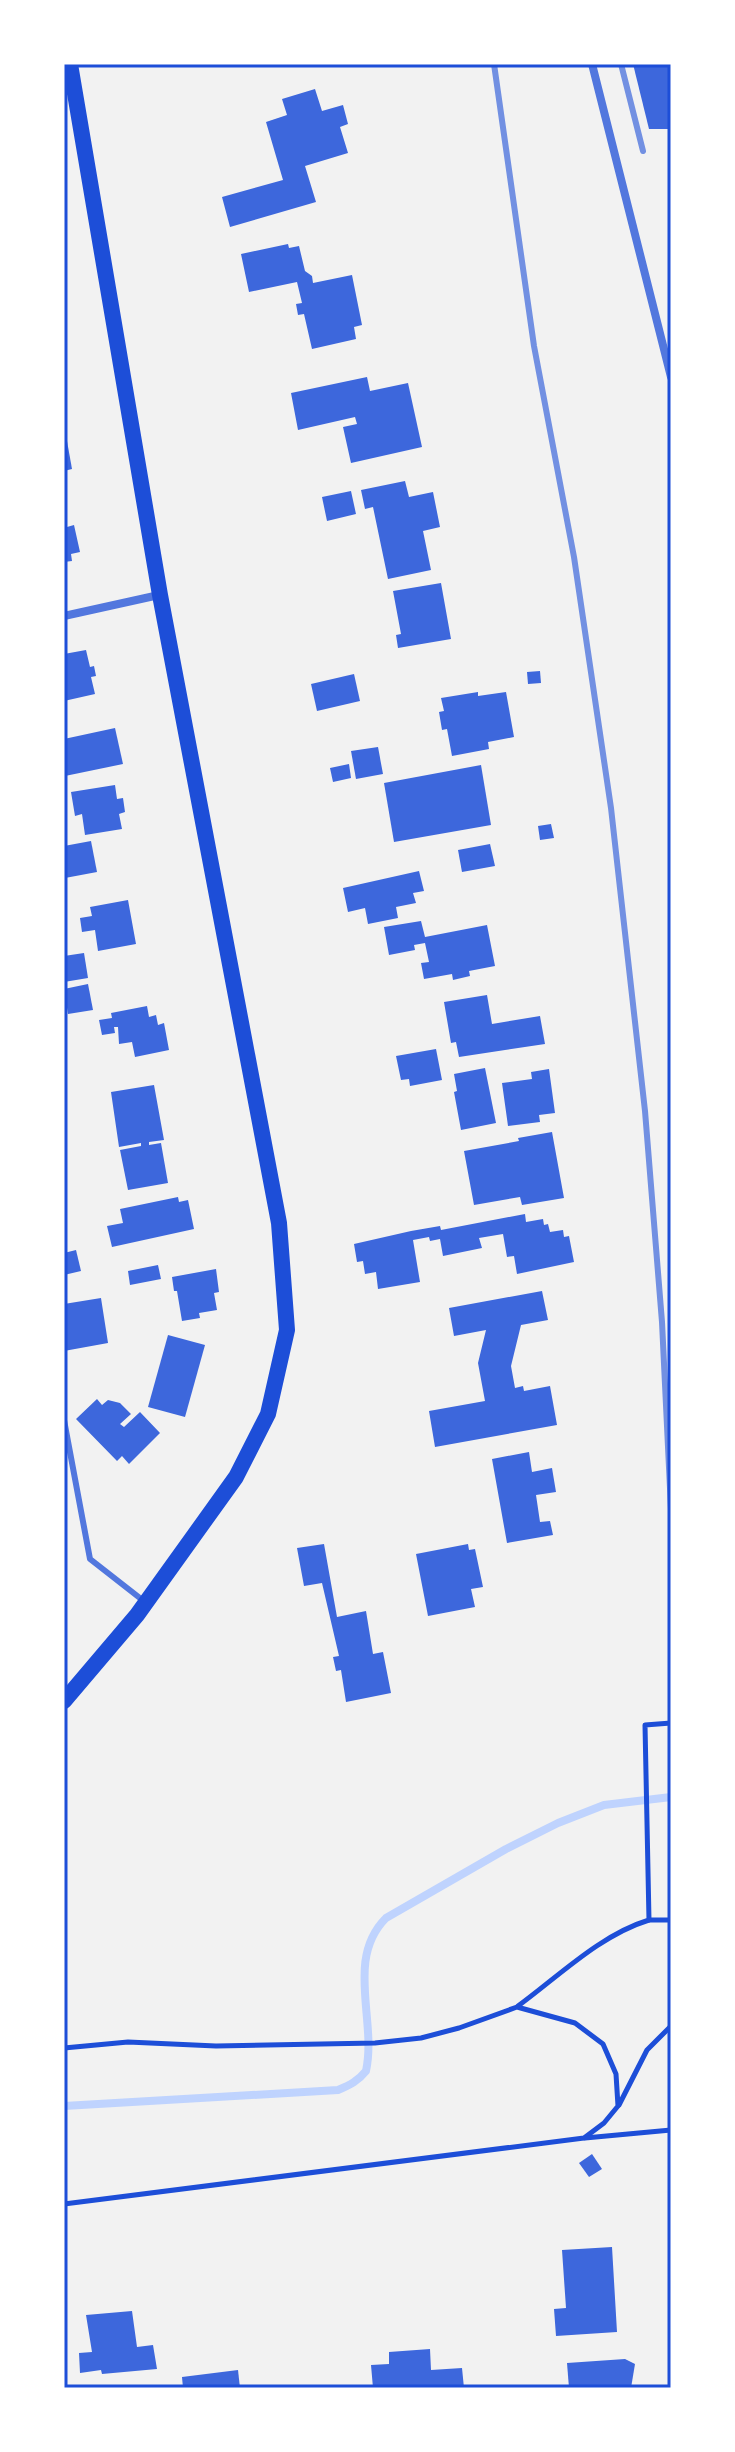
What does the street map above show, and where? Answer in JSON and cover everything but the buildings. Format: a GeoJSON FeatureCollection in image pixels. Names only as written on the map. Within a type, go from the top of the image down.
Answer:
{"type":"FeatureCollection","features":[{"type":"Feature","properties":{"kind":"main road"},"geometry":{"type":"LineString","coordinates":[[64,1701],[146,1603],[236,1477],[268,1414],[287,1330],[279,1223],[160,595],[70,64]]}},
{"type":"Feature","properties":{"kind":"street"},"geometry":{"type":"LineString","coordinates":[[592,64],[671,377]]}},
{"type":"Feature","properties":{"kind":"street"},"geometry":{"type":"LineString","coordinates":[[64,616],[160,595]]}},
{"type":"Feature","properties":{"kind":"lane"},"geometry":{"type":"LineString","coordinates":[[64,1420],[90,1559],[146,1603]]}},
{"type":"Feature","properties":{"kind":"path"},"geometry":{"type":"LineString","coordinates":[[649,1920],[645,1725],[671,1723]]}},
{"type":"Feature","properties":{"kind":"path"},"geometry":{"type":"LineString","coordinates":[[64,2048],[128,2042],[216,2046],[359,2044],[421,2038],[517,2007],[609,1938],[649,1920],[671,1920]]}},
{"type":"Feature","properties":{"kind":"path"},"geometry":{"type":"LineString","coordinates":[[517,2007],[575,2023],[603,2044],[616,2074],[618,2106]]}},
{"type":"Feature","properties":{"kind":"path"},"geometry":{"type":"LineString","coordinates":[[584,2138],[604,2123],[618,2106],[647,2050],[671,2026]]}},
{"type":"Feature","properties":{"kind":"path"},"geometry":{"type":"LineString","coordinates":[[64,2204],[584,2138],[671,2130]]}},
{"type":"Feature","properties":{"kind":"waterway"},"geometry":{"type":"LineString","coordinates":[[64,2106],[338,2090],[346,2086],[366,2071],[367,1952],[374,1934],[386,1918],[558,1823],[604,1805],[671,1797]]}},
{"type":"Feature","properties":{"kind":"railway"},"geometry":{"type":"LineString","coordinates":[[494,64],[534,346],[574,557],[611,808],[645,1111],[662,1322],[671,1509]]}},
{"type":"Feature","properties":{"kind":"railway"},"geometry":{"type":"LineString","coordinates":[[621,64],[643,151]]}}]}
